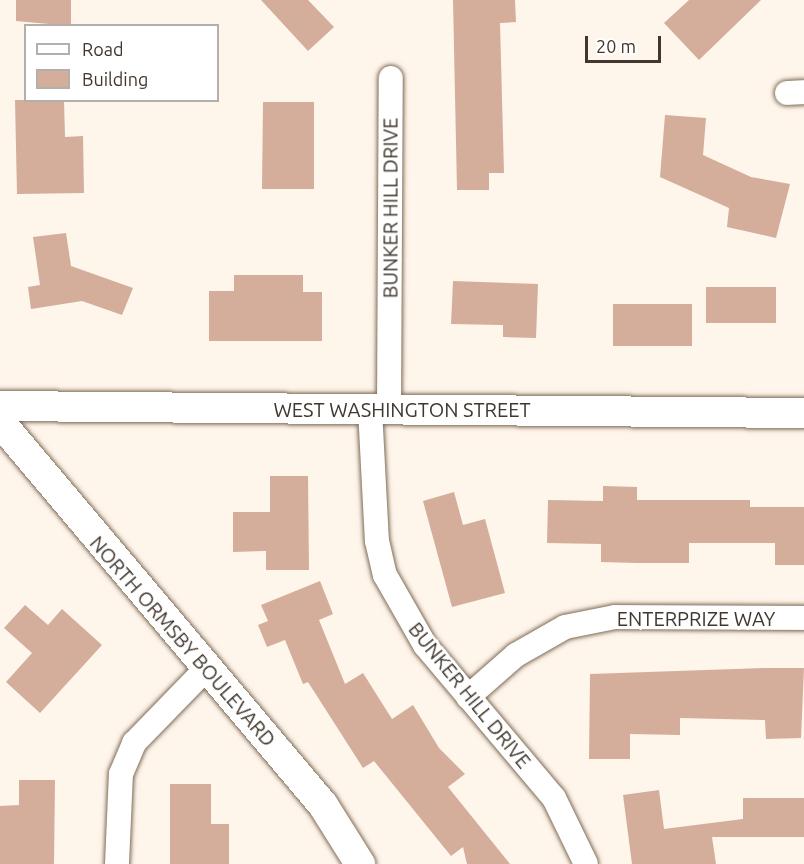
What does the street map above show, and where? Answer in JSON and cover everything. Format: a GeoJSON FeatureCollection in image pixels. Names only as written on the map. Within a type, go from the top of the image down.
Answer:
{"type":"FeatureCollection","features":[{"type":"Feature","properties":{"kind":"street","name":"BUNKER HILL DRIVE"},"geometry":{"type":"LineString","coordinates":[[391,78],[379,409],[377,541],[385,575],[425,645],[554,798],[586,864]]}},
{"type":"Feature","properties":{"kind":"street","name":"WEST WASHINGTON STREET"},"geometry":{"type":"LineString","coordinates":[[0,406],[804,412]]}},
{"type":"Feature","properties":{"kind":"street","name":"NORTH ORMSBY BOULEVARD"},"geometry":{"type":"LineString","coordinates":[[0,422],[323,805],[360,864]]}},
{"type":"Feature","properties":{"kind":"street","name":"ENTERPRIZE WAY"},"geometry":{"type":"LineString","coordinates":[[468,697],[516,655],[565,627],[615,617],[804,618]]}},
{"type":"Feature","properties":{"kind":"street"},"geometry":{"type":"LineString","coordinates":[[117,864],[121,774],[134,742],[207,668]]}},
{"type":"Feature","properties":{"kind":"building"},"geometry":{"type":"Polygon","coordinates":[[[16,0],[71,0],[71,24],[16,21],[16,0]]]}},
{"type":"Feature","properties":{"kind":"building"},"geometry":{"type":"Polygon","coordinates":[[[261,0],[308,0],[334,27],[308,51],[261,0]]]}},
{"type":"Feature","properties":{"kind":"building"},"geometry":{"type":"Polygon","coordinates":[[[453,0],[515,0],[516,22],[500,23],[504,173],[489,173],[489,190],[457,190],[453,0]]]}},
{"type":"Feature","properties":{"kind":"building"},"geometry":{"type":"Polygon","coordinates":[[[689,0],[761,0],[699,60],[664,23],[689,0]]]}},
{"type":"Feature","properties":{"kind":"building"},"geometry":{"type":"Polygon","coordinates":[[[15,100],[64,102],[65,137],[83,136],[84,193],[17,194],[15,100]]]}},
{"type":"Feature","properties":{"kind":"building"},"geometry":{"type":"Polygon","coordinates":[[[263,102],[314,102],[314,189],[262,189],[263,102]]]}},
{"type":"Feature","properties":{"kind":"building"},"geometry":{"type":"Polygon","coordinates":[[[665,115],[706,118],[703,155],[751,177],[790,184],[776,238],[727,227],[729,208],[660,177],[665,115]]]}},
{"type":"Feature","properties":{"kind":"building"},"geometry":{"type":"Polygon","coordinates":[[[66,233],[71,266],[133,288],[122,315],[82,301],[31,309],[28,287],[40,285],[33,237],[66,233]]]}},
{"type":"Feature","properties":{"kind":"building"},"geometry":{"type":"Polygon","coordinates":[[[234,275],[303,275],[303,292],[322,292],[322,341],[209,341],[209,291],[234,291],[234,275]]]}},
{"type":"Feature","properties":{"kind":"building"},"geometry":{"type":"Polygon","coordinates":[[[453,281],[538,284],[536,338],[503,337],[503,325],[451,324],[453,281]]]}},
{"type":"Feature","properties":{"kind":"building"},"geometry":{"type":"Polygon","coordinates":[[[706,287],[776,287],[776,323],[706,323],[706,287]]]}},
{"type":"Feature","properties":{"kind":"building"},"geometry":{"type":"Polygon","coordinates":[[[613,304],[692,304],[692,346],[613,346],[613,304]]]}},
{"type":"Feature","properties":{"kind":"building"},"geometry":{"type":"Polygon","coordinates":[[[270,476],[308,476],[309,570],[266,570],[266,551],[233,552],[233,512],[270,512],[270,476]]]}},
{"type":"Feature","properties":{"kind":"building"},"geometry":{"type":"Polygon","coordinates":[[[603,486],[637,487],[637,500],[750,500],[750,507],[804,507],[804,565],[775,565],[775,543],[689,543],[689,563],[637,563],[601,562],[601,544],[547,543],[548,500],[603,501],[603,486]]]}},
{"type":"Feature","properties":{"kind":"building"},"geometry":{"type":"Polygon","coordinates":[[[454,492],[463,525],[485,519],[505,593],[452,607],[423,501],[454,492]]]}},
{"type":"Feature","properties":{"kind":"building"},"geometry":{"type":"Polygon","coordinates":[[[320,581],[333,614],[319,620],[345,684],[363,673],[392,719],[413,705],[439,748],[465,774],[448,787],[510,864],[467,864],[463,847],[451,856],[374,761],[363,768],[308,682],[303,684],[285,640],[267,647],[258,625],[268,621],[261,605],[320,581]]]}},
{"type":"Feature","properties":{"kind":"building"},"geometry":{"type":"Polygon","coordinates":[[[25,605],[48,625],[62,609],[102,645],[40,713],[6,682],[32,653],[4,628],[25,605]]]}},
{"type":"Feature","properties":{"kind":"building"},"geometry":{"type":"Polygon","coordinates":[[[804,668],[801,738],[766,739],[765,720],[680,718],[680,735],[630,734],[630,759],[589,759],[590,674],[804,668]]]}},
{"type":"Feature","properties":{"kind":"building"},"geometry":{"type":"Polygon","coordinates":[[[19,780],[55,780],[54,864],[0,864],[0,806],[19,805],[19,780]]]}},
{"type":"Feature","properties":{"kind":"building"},"geometry":{"type":"Polygon","coordinates":[[[170,784],[211,784],[211,824],[229,824],[229,864],[170,864],[170,784]]]}},
{"type":"Feature","properties":{"kind":"building"},"geometry":{"type":"Polygon","coordinates":[[[659,790],[664,829],[743,819],[743,798],[804,798],[804,837],[712,837],[716,864],[632,864],[623,795],[659,790]]]}}]}
